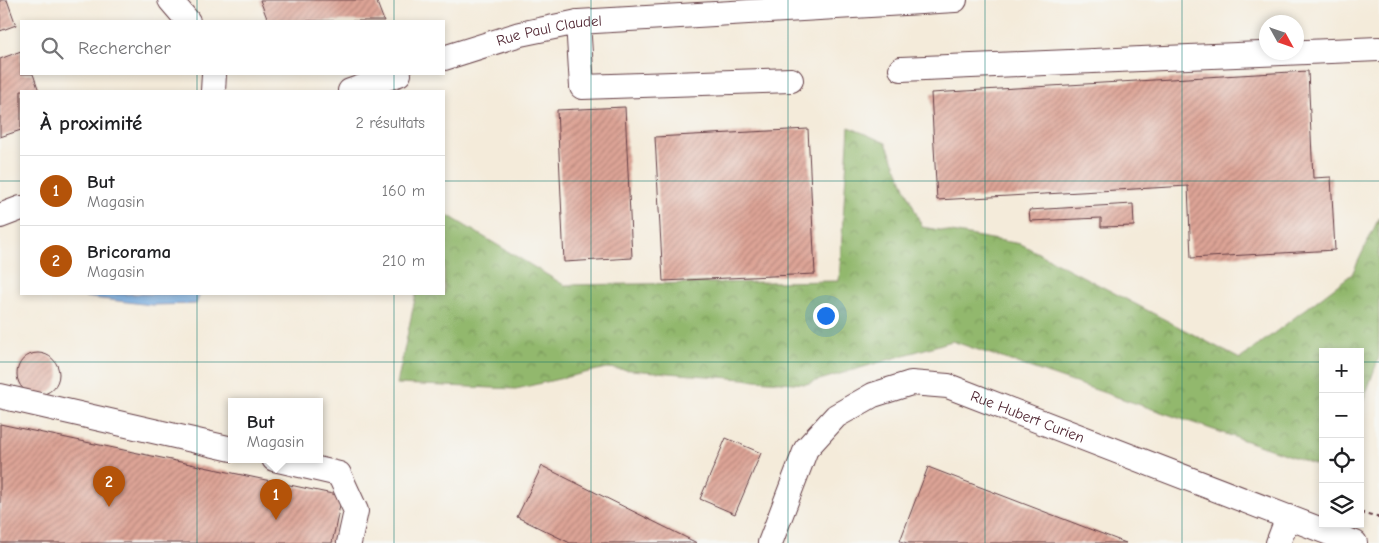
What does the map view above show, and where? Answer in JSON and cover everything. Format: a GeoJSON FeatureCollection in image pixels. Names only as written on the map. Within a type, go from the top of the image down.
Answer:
{"type":"FeatureCollection","features":[{"type":"Feature","properties":{"kind":"street"},"geometry":{"type":"LineString","coordinates":[[170,0],[187,20]]}},
{"type":"Feature","properties":{"kind":"street","name":"Rue Paul Claudel"},"geometry":{"type":"LineString","coordinates":[[445,58],[520,34],[578,22],[879,2],[955,0]]}},
{"type":"Feature","properties":{"kind":"street"},"geometry":{"type":"LineString","coordinates":[[578,22],[582,87],[791,80]]}},
{"type":"Feature","properties":{"kind":"street"},"geometry":{"type":"LineString","coordinates":[[901,70],[1379,49]]}},
{"type":"Feature","properties":{"kind":"street"},"geometry":{"type":"LineString","coordinates":[[214,75],[214,90]]}},
{"type":"Feature","properties":{"kind":"street"},"geometry":{"type":"LineString","coordinates":[[353,90],[396,75]]}},
{"type":"Feature","properties":{"kind":"street"},"geometry":{"type":"LineString","coordinates":[[0,216],[20,208]]}},
{"type":"Feature","properties":{"kind":"street","name":"Rue Hubert Curien"},"geometry":{"type":"LineString","coordinates":[[770,543],[806,449],[836,416],[873,395],[912,383],[948,386],[1354,543]]}},
{"type":"Feature","properties":{"kind":"street"},"geometry":{"type":"LineString","coordinates":[[0,396],[228,448]]}},
{"type":"Feature","properties":{"kind":"street"},"geometry":{"type":"LineString","coordinates":[[291,463],[339,474],[356,511],[349,543]]}},
{"type":"Feature","properties":{"kind":"street"},"geometry":{"type":"LineString","coordinates":[[1278,543],[1288,517]]}},
{"type":"Feature","properties":{"kind":"path"},"geometry":{"type":"LineString","coordinates":[[1364,514],[1379,517]]}},
{"type":"Feature","properties":{"kind":"green space"},"geometry":{"type":"Polygon","coordinates":[[[849,127],[886,143],[922,227],[1021,244],[1240,359],[1352,274],[1379,218],[1379,357],[1364,399],[1364,348],[1319,348],[1319,466],[952,341],[806,384],[606,368],[516,389],[397,384],[416,295],[445,295],[445,214],[564,285],[839,281],[849,127]]]}},
{"type":"Feature","properties":{"kind":"water"},"geometry":{"type":"Polygon","coordinates":[[[84,295],[200,295],[196,304],[152,305],[85,297],[84,295]]]}},
{"type":"Feature","properties":{"kind":"building"},"geometry":{"type":"Polygon","coordinates":[[[0,0],[7,0],[16,25],[0,31],[0,0]]]}},
{"type":"Feature","properties":{"kind":"building"},"geometry":{"type":"Polygon","coordinates":[[[260,0],[376,0],[384,20],[268,20],[260,0]]]}},
{"type":"Feature","properties":{"kind":"building"},"geometry":{"type":"Polygon","coordinates":[[[20,51],[20,75],[33,75],[39,90],[20,90],[20,130],[0,137],[0,59],[20,51]]]}},
{"type":"Feature","properties":{"kind":"building"},"geometry":{"type":"Polygon","coordinates":[[[1308,71],[1313,178],[1331,177],[1335,250],[1191,258],[1188,186],[937,200],[931,93],[1308,71]]]}},
{"type":"Feature","properties":{"kind":"building"},"geometry":{"type":"Polygon","coordinates":[[[625,107],[632,258],[564,262],[557,110],[625,107]]]}},
{"type":"Feature","properties":{"kind":"building"},"geometry":{"type":"Polygon","coordinates":[[[808,129],[815,274],[663,281],[655,137],[808,129]]]}},
{"type":"Feature","properties":{"kind":"building"},"geometry":{"type":"Polygon","coordinates":[[[1133,204],[1134,226],[1101,227],[1101,218],[1030,221],[1029,210],[1133,204]]]}},
{"type":"Feature","properties":{"kind":"building"},"geometry":{"type":"Polygon","coordinates":[[[42,353],[50,356],[56,362],[59,374],[56,386],[50,392],[34,395],[26,392],[20,386],[17,370],[20,362],[26,356],[42,353]]]}},
{"type":"Feature","properties":{"kind":"building"},"geometry":{"type":"Polygon","coordinates":[[[0,424],[342,496],[332,543],[0,543],[0,424]]]}},
{"type":"Feature","properties":{"kind":"building"},"geometry":{"type":"Polygon","coordinates":[[[726,438],[761,453],[735,514],[700,499],[726,438]]]}},
{"type":"Feature","properties":{"kind":"building"},"geometry":{"type":"Polygon","coordinates":[[[542,466],[697,543],[570,543],[517,517],[542,466]]]}},
{"type":"Feature","properties":{"kind":"building"},"geometry":{"type":"Polygon","coordinates":[[[928,467],[1126,543],[907,543],[900,541],[928,467]]]}},
{"type":"Feature","properties":{"kind":"place","name":"Bricorama"},"geometry":{"type":"Point","coordinates":[109,507]}},
{"type":"Feature","properties":{"kind":"place","name":"But"},"geometry":{"type":"Point","coordinates":[276,520]}}]}
